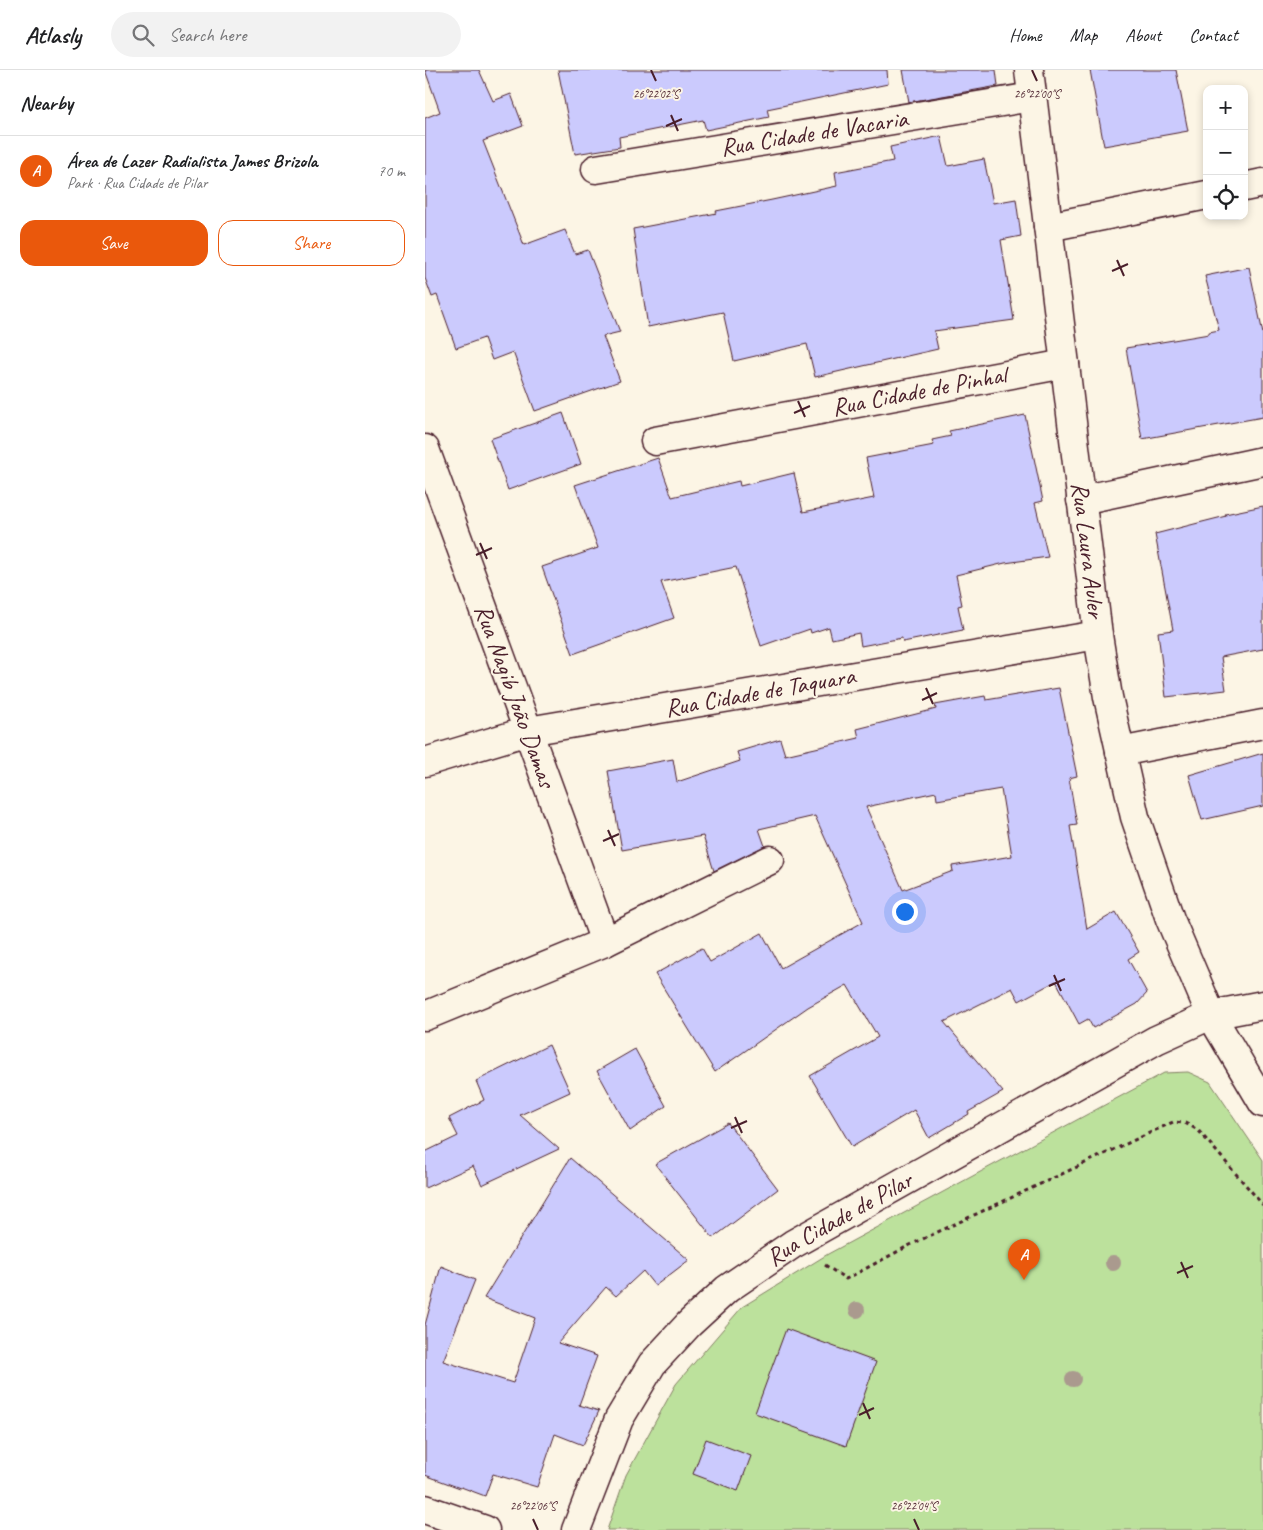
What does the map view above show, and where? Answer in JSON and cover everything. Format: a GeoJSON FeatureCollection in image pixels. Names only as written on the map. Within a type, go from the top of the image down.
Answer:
{"type":"FeatureCollection","features":[{"type":"Feature","properties":{"kind":"street","name":"Rua Laura Auler"},"geometry":{"type":"LineString","coordinates":[[1029,70],[1098,635],[1119,752],[1135,817],[1170,919],[1211,1015],[1263,1103]]}},
{"type":"Feature","properties":{"kind":"street","name":"Rua Cidade de Vacaria"},"geometry":{"type":"LineString","coordinates":[[596,169],[1032,97]]}},
{"type":"Feature","properties":{"kind":"street"},"geometry":{"type":"LineString","coordinates":[[1248,186],[1263,183]]}},
{"type":"Feature","properties":{"kind":"street"},"geometry":{"type":"LineString","coordinates":[[1048,227],[1203,196]]}},
{"type":"Feature","properties":{"kind":"street","name":"Rua Cidade de Pinhal"},"geometry":{"type":"LineString","coordinates":[[655,441],[1065,364]]}},
{"type":"Feature","properties":{"kind":"street","name":"Rua Nagib João Damas"},"geometry":{"type":"LineString","coordinates":[[425,449],[605,942]]}},
{"type":"Feature","properties":{"kind":"street"},"geometry":{"type":"LineString","coordinates":[[1081,500],[1263,461]]}},
{"type":"Feature","properties":{"kind":"street","name":"Rua Cidade de Taquara"},"geometry":{"type":"LineString","coordinates":[[425,762],[528,731],[1098,635]]}},
{"type":"Feature","properties":{"kind":"street"},"geometry":{"type":"LineString","coordinates":[[1119,752],[1263,724]]}},
{"type":"Feature","properties":{"kind":"street"},"geometry":{"type":"LineString","coordinates":[[425,1016],[605,942],[770,860]]}},
{"type":"Feature","properties":{"kind":"street","name":"Rua Cidade de Pilar"},"geometry":{"type":"LineString","coordinates":[[576,1530],[619,1419],[652,1364],[689,1324],[727,1289],[793,1244],[1156,1040],[1211,1015],[1263,1005]]}},
{"type":"Feature","properties":{"kind":"street"},"geometry":{"type":"LineString","coordinates":[[425,1510],[485,1530]]}},
{"type":"Feature","properties":{"kind":"path"},"geometry":{"type":"LineString","coordinates":[[793,1244],[846,1279],[910,1245],[1173,1122],[1185,1123],[1198,1130],[1263,1205]]}},
{"type":"Feature","properties":{"kind":"green space"},"geometry":{"type":"Polygon","coordinates":[[[1188,1072],[1210,1082],[1263,1160],[1263,1530],[607,1530],[626,1475],[676,1384],[742,1307],[828,1254],[1164,1073],[1188,1072]]]}},
{"type":"Feature","properties":{"kind":"building"},"geometry":{"type":"Polygon","coordinates":[[[425,70],[479,70],[493,101],[511,94],[523,126],[483,141],[524,245],[565,230],[575,254],[588,250],[620,332],[603,336],[620,381],[535,411],[513,352],[492,360],[484,338],[456,348],[437,295],[432,297],[425,278],[425,118],[440,112],[425,70]]]}},
{"type":"Feature","properties":{"kind":"building"},"geometry":{"type":"Polygon","coordinates":[[[558,70],[887,70],[888,84],[767,109],[769,117],[706,130],[703,120],[619,137],[620,147],[575,154],[558,70]]]}},
{"type":"Feature","properties":{"kind":"building"},"geometry":{"type":"Polygon","coordinates":[[[903,70],[996,70],[998,86],[909,102],[903,70]]]}},
{"type":"Feature","properties":{"kind":"building"},"geometry":{"type":"Polygon","coordinates":[[[1090,70],[1176,70],[1188,131],[1104,146],[1090,70]]]}},
{"type":"Feature","properties":{"kind":"building"},"geometry":{"type":"Polygon","coordinates":[[[941,136],[948,166],[984,159],[993,203],[1016,199],[1021,236],[1001,240],[1014,320],[934,331],[938,349],[815,377],[807,344],[734,361],[723,312],[648,327],[633,229],[717,213],[716,211],[837,186],[835,172],[893,161],[890,147],[941,136]]]}},
{"type":"Feature","properties":{"kind":"building"},"geometry":{"type":"Polygon","coordinates":[[[1249,267],[1263,334],[1263,417],[1142,439],[1126,348],[1209,334],[1209,332],[1219,330],[1205,276],[1249,267]]]}},
{"type":"Feature","properties":{"kind":"building"},"geometry":{"type":"Polygon","coordinates":[[[563,413],[581,464],[508,490],[490,439],[563,413]]]}},
{"type":"Feature","properties":{"kind":"building"},"geometry":{"type":"Polygon","coordinates":[[[1025,415],[1043,501],[1035,503],[1048,557],[1005,563],[956,575],[962,605],[958,606],[963,630],[903,642],[902,638],[861,646],[859,633],[832,639],[829,627],[811,633],[810,629],[761,646],[736,567],[661,582],[674,618],[573,654],[542,567],[598,548],[575,485],[658,458],[672,497],[739,481],[740,486],[794,473],[803,512],[874,498],[866,458],[934,445],[932,440],[951,436],[949,431],[1025,415]]]}},
{"type":"Feature","properties":{"kind":"building"},"geometry":{"type":"Polygon","coordinates":[[[1263,506],[1263,649],[1221,657],[1226,690],[1166,697],[1158,632],[1173,630],[1155,534],[1226,516],[1225,514],[1263,506]]]}},
{"type":"Feature","properties":{"kind":"building"},"geometry":{"type":"Polygon","coordinates":[[[1059,688],[1077,776],[1069,778],[1077,825],[1070,826],[1087,929],[1116,912],[1139,952],[1128,959],[1147,993],[1137,1004],[1093,1028],[1088,1019],[1079,1024],[1056,981],[1019,1001],[1012,988],[944,1022],[1003,1092],[929,1138],[914,1110],[852,1147],[810,1076],[878,1037],[847,985],[808,1007],[715,1072],[655,974],[702,948],[710,962],[762,933],[781,968],[863,922],[815,816],[759,829],[765,846],[714,871],[703,836],[622,850],[608,771],[673,759],[677,782],[740,761],[737,752],[780,739],[785,755],[859,738],[857,729],[936,709],[935,705],[985,696],[986,700],[1059,688]],[[1001,789],[937,800],[936,792],[866,807],[903,890],[953,871],[952,866],[1012,856],[1001,789]]]}},
{"type":"Feature","properties":{"kind":"building"},"geometry":{"type":"Polygon","coordinates":[[[1263,753],[1263,806],[1202,820],[1189,775],[1263,753]]]}},
{"type":"Feature","properties":{"kind":"building"},"geometry":{"type":"Polygon","coordinates":[[[549,1045],[570,1092],[520,1115],[559,1149],[482,1185],[473,1166],[425,1188],[425,1152],[458,1136],[449,1118],[484,1100],[476,1081],[549,1045]]]}},
{"type":"Feature","properties":{"kind":"building"},"geometry":{"type":"Polygon","coordinates":[[[635,1049],[666,1106],[630,1131],[597,1071],[635,1049]]]}},
{"type":"Feature","properties":{"kind":"building"},"geometry":{"type":"Polygon","coordinates":[[[728,1123],[778,1189],[713,1238],[655,1164],[728,1123]]]}},
{"type":"Feature","properties":{"kind":"building"},"geometry":{"type":"Polygon","coordinates":[[[570,1158],[689,1260],[655,1286],[643,1271],[616,1296],[606,1287],[558,1343],[597,1356],[579,1405],[599,1411],[583,1445],[555,1434],[537,1487],[493,1474],[485,1496],[425,1475],[425,1325],[441,1266],[475,1280],[443,1361],[513,1383],[535,1318],[484,1298],[570,1158]]]}},
{"type":"Feature","properties":{"kind":"building"},"geometry":{"type":"Polygon","coordinates":[[[786,1329],[876,1362],[846,1446],[755,1413],[786,1329]]]}},
{"type":"Feature","properties":{"kind":"building"},"geometry":{"type":"Polygon","coordinates":[[[706,1439],[751,1456],[738,1491],[693,1474],[706,1439]]]}},
{"type":"Feature","properties":{"kind":"place","name":"Área de Lazer Radialista James Brizola"},"geometry":{"type":"Point","coordinates":[1024,1280]}}]}
